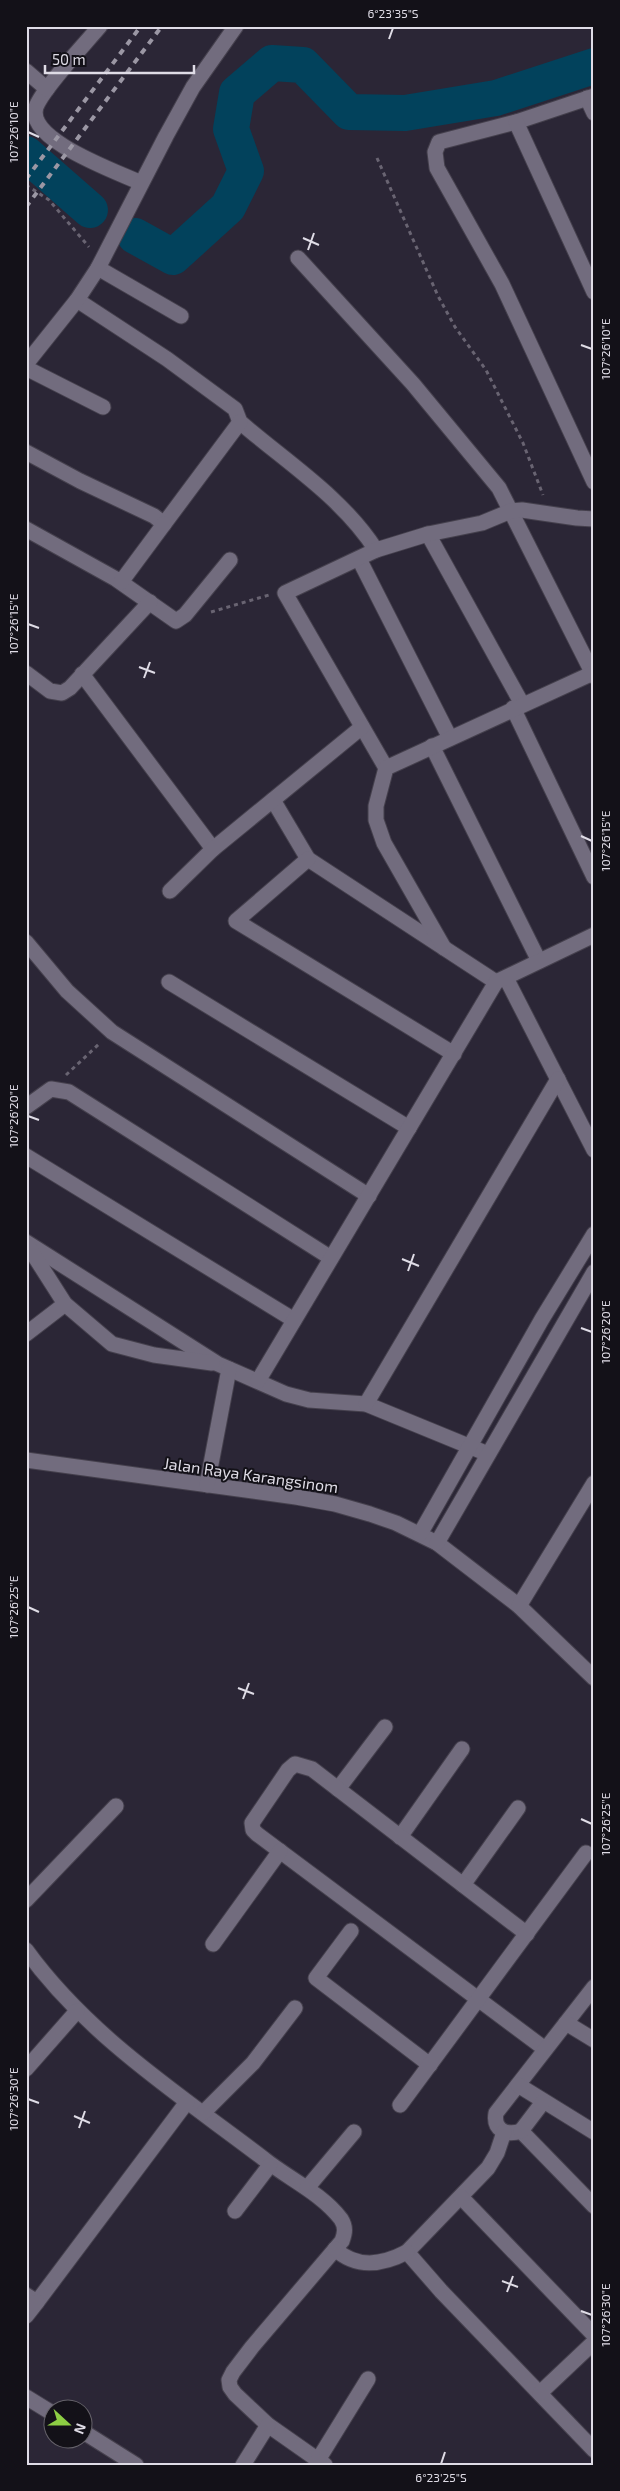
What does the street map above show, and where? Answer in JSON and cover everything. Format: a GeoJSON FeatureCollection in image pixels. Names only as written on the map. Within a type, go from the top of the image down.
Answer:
{"type":"FeatureCollection","features":[{"type":"Feature","properties":{"kind":"street"},"geometry":{"type":"LineString","coordinates":[[100,26],[47,89],[36,107],[35,118],[43,131],[57,143],[141,183]]}},
{"type":"Feature","properties":{"kind":"street"},"geometry":{"type":"LineString","coordinates":[[26,364],[77,300],[98,268],[141,183],[193,88],[236,26]]}},
{"type":"Feature","properties":{"kind":"street"},"geometry":{"type":"LineString","coordinates":[[26,71],[47,89]]}},
{"type":"Feature","properties":{"kind":"street"},"geometry":{"type":"LineString","coordinates":[[594,113],[590,97],[516,122],[439,142],[435,152],[437,168],[502,284],[594,482]]}},
{"type":"Feature","properties":{"kind":"street"},"geometry":{"type":"LineString","coordinates":[[516,122],[594,292]]}},
{"type":"Feature","properties":{"kind":"street"},"geometry":{"type":"LineString","coordinates":[[298,258],[413,384],[499,488],[593,674],[517,706],[386,768]]}},
{"type":"Feature","properties":{"kind":"street"},"geometry":{"type":"LineString","coordinates":[[98,268],[181,316]]}},
{"type":"Feature","properties":{"kind":"street"},"geometry":{"type":"LineString","coordinates":[[77,300],[167,359],[235,409],[240,422],[322,488],[366,533],[376,550]]}},
{"type":"Feature","properties":{"kind":"street"},"geometry":{"type":"LineString","coordinates":[[26,368],[103,407]]}},
{"type":"Feature","properties":{"kind":"street"},"geometry":{"type":"LineString","coordinates":[[120,582],[240,422]]}},
{"type":"Feature","properties":{"kind":"street"},"geometry":{"type":"LineString","coordinates":[[26,452],[80,481],[154,516],[164,524]]}},
{"type":"Feature","properties":{"kind":"street"},"geometry":{"type":"LineString","coordinates":[[444,948],[384,843],[376,820],[376,806],[386,768],[285,593],[376,550],[428,534],[482,523],[511,511],[544,512],[594,519]]}},
{"type":"Feature","properties":{"kind":"street"},"geometry":{"type":"LineString","coordinates":[[26,529],[120,582],[176,621],[185,615],[230,560]]}},
{"type":"Feature","properties":{"kind":"street"},"geometry":{"type":"LineString","coordinates":[[428,534],[517,706],[594,877]]}},
{"type":"Feature","properties":{"kind":"street"},"geometry":{"type":"LineString","coordinates":[[359,559],[450,738]]}},
{"type":"Feature","properties":{"kind":"street"},"geometry":{"type":"LineString","coordinates":[[26,673],[50,691],[62,694],[150,602]]}},
{"type":"Feature","properties":{"kind":"street"},"geometry":{"type":"LineString","coordinates":[[82,674],[213,848]]}},
{"type":"Feature","properties":{"kind":"street"},"geometry":{"type":"LineString","coordinates":[[170,891],[213,848],[362,726]]}},
{"type":"Feature","properties":{"kind":"street"},"geometry":{"type":"LineString","coordinates":[[432,746],[540,961]]}},
{"type":"Feature","properties":{"kind":"street"},"geometry":{"type":"LineString","coordinates":[[273,800],[308,858],[444,948],[501,980],[558,1079],[594,1150]]}},
{"type":"Feature","properties":{"kind":"street"},"geometry":{"type":"LineString","coordinates":[[308,858],[236,921],[454,1054]]}},
{"type":"Feature","properties":{"kind":"street"},"geometry":{"type":"LineString","coordinates":[[258,1381],[409,1128],[501,980],[594,935]]}},
{"type":"Feature","properties":{"kind":"street"},"geometry":{"type":"LineString","coordinates":[[26,942],[67,991],[112,1032],[369,1196]]}},
{"type":"Feature","properties":{"kind":"street"},"geometry":{"type":"LineString","coordinates":[[169,982],[409,1128]]}},
{"type":"Feature","properties":{"kind":"street"},"geometry":{"type":"LineString","coordinates":[[366,1404],[558,1079]]}},
{"type":"Feature","properties":{"kind":"street"},"geometry":{"type":"LineString","coordinates":[[26,1108],[51,1089],[69,1092],[331,1258]]}},
{"type":"Feature","properties":{"kind":"street"},"geometry":{"type":"LineString","coordinates":[[26,1156],[294,1320]]}},
{"type":"Feature","properties":{"kind":"street"},"geometry":{"type":"LineString","coordinates":[[420,1534],[542,1318],[594,1234]]}},
{"type":"Feature","properties":{"kind":"street"},"geometry":{"type":"LineString","coordinates":[[26,1243],[224,1367],[309,1400],[366,1404],[470,1445],[488,1454]]}},
{"type":"Feature","properties":{"kind":"street"},"geometry":{"type":"LineString","coordinates":[[26,1243],[65,1304],[112,1344],[154,1355],[224,1367]]}},
{"type":"Feature","properties":{"kind":"street"},"geometry":{"type":"LineString","coordinates":[[437,1543],[594,1272]]}},
{"type":"Feature","properties":{"kind":"street"},"geometry":{"type":"LineString","coordinates":[[26,1334],[65,1304]]}},
{"type":"Feature","properties":{"kind":"street"},"geometry":{"type":"LineString","coordinates":[[207,1485],[224,1367]]}},
{"type":"Feature","properties":{"kind":"street","name":"Jalan Raya Karangsinom"},"geometry":{"type":"LineString","coordinates":[[26,1460],[335,1504],[396,1523],[437,1543],[519,1606],[594,1678]]}},
{"type":"Feature","properties":{"kind":"street"},"geometry":{"type":"LineString","coordinates":[[519,1606],[594,1483]]}},
{"type":"Feature","properties":{"kind":"street"},"geometry":{"type":"LineString","coordinates":[[338,1789],[385,1727]]}},
{"type":"Feature","properties":{"kind":"street"},"geometry":{"type":"LineString","coordinates":[[400,1837],[462,1749]]}},
{"type":"Feature","properties":{"kind":"street"},"geometry":{"type":"LineString","coordinates":[[527,1934],[338,1789],[304,1766],[295,1764],[288,1770],[252,1823],[253,1830],[257,1834],[545,2049]]}},
{"type":"Feature","properties":{"kind":"street"},"geometry":{"type":"LineString","coordinates":[[26,1900],[116,1806]]}},
{"type":"Feature","properties":{"kind":"street"},"geometry":{"type":"LineString","coordinates":[[463,1885],[518,1808]]}},
{"type":"Feature","properties":{"kind":"street"},"geometry":{"type":"LineString","coordinates":[[214,1944],[280,1851]]}},
{"type":"Feature","properties":{"kind":"street"},"geometry":{"type":"LineString","coordinates":[[400,2105],[586,1853]]}},
{"type":"Feature","properties":{"kind":"street"},"geometry":{"type":"LineString","coordinates":[[351,1931],[316,1978],[430,2065]]}},
{"type":"Feature","properties":{"kind":"street"},"geometry":{"type":"LineString","coordinates":[[26,1950],[78,2011],[111,2041],[270,2165],[308,2188],[341,2220],[344,2226],[342,2241],[248,2353],[229,2380],[230,2387],[235,2394],[268,2425],[322,2462],[368,2379]]}},
{"type":"Feature","properties":{"kind":"street"},"geometry":{"type":"LineString","coordinates":[[543,2102],[521,2130],[514,2133],[504,2132],[496,2126],[496,2113],[594,1987]]}},
{"type":"Feature","properties":{"kind":"street"},"geometry":{"type":"LineString","coordinates":[[203,2112],[254,2063],[295,2008]]}},
{"type":"Feature","properties":{"kind":"street"},"geometry":{"type":"LineString","coordinates":[[26,2069],[78,2011]]}},
{"type":"Feature","properties":{"kind":"street"},"geometry":{"type":"LineString","coordinates":[[566,2023],[594,2040]]}},
{"type":"Feature","properties":{"kind":"street"},"geometry":{"type":"LineString","coordinates":[[518,2085],[594,2132]]}},
{"type":"Feature","properties":{"kind":"street"},"geometry":{"type":"LineString","coordinates":[[26,2316],[31,2298],[187,2102]]}},
{"type":"Feature","properties":{"kind":"street"},"geometry":{"type":"LineString","coordinates":[[521,2130],[594,2206]]}},
{"type":"Feature","properties":{"kind":"street"},"geometry":{"type":"LineString","coordinates":[[308,2188],[354,2132]]}},
{"type":"Feature","properties":{"kind":"street"},"geometry":{"type":"LineString","coordinates":[[335,2249],[345,2258],[360,2263],[396,2258],[407,2252],[488,2168],[497,2153],[504,2132]]}},
{"type":"Feature","properties":{"kind":"street"},"geometry":{"type":"LineString","coordinates":[[235,2210],[270,2165]]}},
{"type":"Feature","properties":{"kind":"street"},"geometry":{"type":"LineString","coordinates":[[461,2197],[594,2335]]}},
{"type":"Feature","properties":{"kind":"street"},"geometry":{"type":"LineString","coordinates":[[407,2252],[441,2291],[594,2450]]}},
{"type":"Feature","properties":{"kind":"street"},"geometry":{"type":"LineString","coordinates":[[540,2393],[594,2342]]}},
{"type":"Feature","properties":{"kind":"street"},"geometry":{"type":"LineString","coordinates":[[26,2397],[42,2407]]}},
{"type":"Feature","properties":{"kind":"street"},"geometry":{"type":"LineString","coordinates":[[243,2465],[268,2425]]}},
{"type":"Feature","properties":{"kind":"street"},"geometry":{"type":"LineString","coordinates":[[92,2437],[136,2465]]}},
{"type":"Feature","properties":{"kind":"path"},"geometry":{"type":"LineString","coordinates":[[377,158],[438,296],[456,327],[486,370],[523,443],[542,490],[544,512]]}},
{"type":"Feature","properties":{"kind":"path"},"geometry":{"type":"LineString","coordinates":[[26,185],[49,200],[65,216],[90,248],[98,268]]}},
{"type":"Feature","properties":{"kind":"path"},"geometry":{"type":"LineString","coordinates":[[185,615],[205,613],[248,603],[273,594],[285,593]]}},
{"type":"Feature","properties":{"kind":"path"},"geometry":{"type":"LineString","coordinates":[[51,1089],[112,1032]]}},
{"type":"Feature","properties":{"kind":"waterway"},"geometry":{"type":"LineString","coordinates":[[135,236],[173,257],[228,207],[246,171],[231,129],[237,93],[272,63],[303,65],[349,112],[405,113],[496,98],[594,66]]}},
{"type":"Feature","properties":{"kind":"waterway"},"geometry":{"type":"LineString","coordinates":[[26,154],[90,210]]}},
{"type":"Feature","properties":{"kind":"railway"},"geometry":{"type":"LineString","coordinates":[[26,179],[141,26]]}},
{"type":"Feature","properties":{"kind":"railway"},"geometry":{"type":"LineString","coordinates":[[26,207],[162,26]]}}]}
